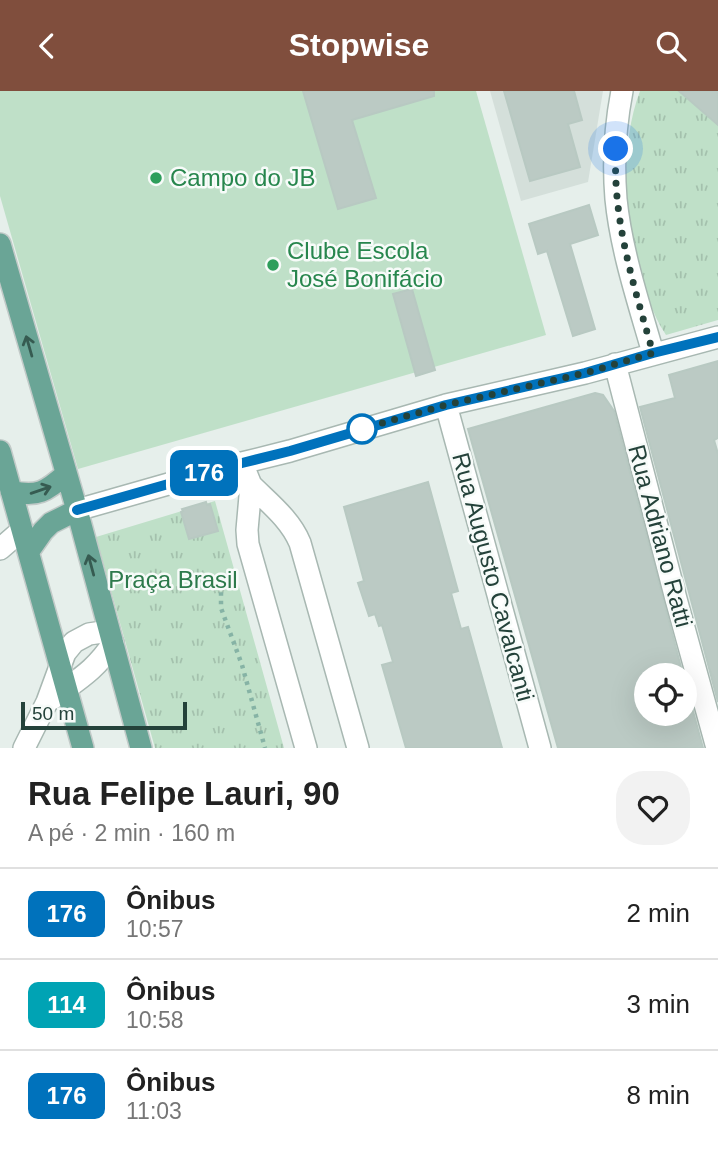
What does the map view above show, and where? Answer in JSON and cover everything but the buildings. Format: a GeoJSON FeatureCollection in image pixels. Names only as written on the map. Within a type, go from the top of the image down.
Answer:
{"type":"FeatureCollection","features":[{"type":"Feature","properties":{"kind":"main road"},"geometry":{"type":"LineString","coordinates":[[0,244],[77,510],[141,748]]}},
{"type":"Feature","properties":{"kind":"main road"},"geometry":{"type":"LineString","coordinates":[[0,451],[83,748]]}},
{"type":"Feature","properties":{"kind":"main road"},"geometry":{"type":"LineString","coordinates":[[11,491],[26,495],[41,492],[66,474]]}},
{"type":"Feature","properties":{"kind":"main road"},"geometry":{"type":"LineString","coordinates":[[29,551],[51,523],[77,510]]}},
{"type":"Feature","properties":{"kind":"street"},"geometry":{"type":"LineString","coordinates":[[622,91],[617,120],[617,202],[628,263],[653,353]]}},
{"type":"Feature","properties":{"kind":"street"},"geometry":{"type":"LineString","coordinates":[[77,510],[446,405],[615,365],[718,337]]}},
{"type":"Feature","properties":{"kind":"street","name":"Rua Adriano Ratti"},"geometry":{"type":"LineString","coordinates":[[615,365],[676,599],[716,738]]}},
{"type":"Feature","properties":{"kind":"street","name":"Rua Augusto Cavalcanti"},"geometry":{"type":"LineString","coordinates":[[446,405],[540,748]]}},
{"type":"Feature","properties":{"kind":"street"},"geometry":{"type":"LineString","coordinates":[[242,463],[251,485],[295,530],[358,748]]}},
{"type":"Feature","properties":{"kind":"street"},"geometry":{"type":"LineString","coordinates":[[251,485],[248,544],[306,748]]}},
{"type":"Feature","properties":{"kind":"street"},"geometry":{"type":"LineString","coordinates":[[0,549],[22,530]]}},
{"type":"Feature","properties":{"kind":"street"},"geometry":{"type":"LineString","coordinates":[[24,748],[47,702],[65,653],[74,642],[89,634],[111,637],[103,659],[91,671],[47,702]]}},
{"type":"Feature","properties":{"kind":"path"},"geometry":{"type":"LineString","coordinates":[[253,560],[231,575],[221,589],[221,608],[242,665],[265,748]]}},
{"type":"Feature","properties":{"kind":"shaded area"},"geometry":{"type":"Polygon","coordinates":[[[490,91],[603,91],[588,182],[521,201],[490,91]]]}},
{"type":"Feature","properties":{"kind":"green space","name":"Clube Escola José Bonifácio"},"geometry":{"type":"Polygon","coordinates":[[[0,91],[476,91],[546,335],[78,469],[0,196],[0,91]]]}},
{"type":"Feature","properties":{"kind":"green space"},"geometry":{"type":"Polygon","coordinates":[[[640,91],[718,91],[718,320],[666,335],[646,293],[628,218],[627,154],[640,91]]]}},
{"type":"Feature","properties":{"kind":"green space","name":"Praça Brasil"},"geometry":{"type":"Polygon","coordinates":[[[215,501],[284,748],[155,748],[96,537],[215,501]]]}},
{"type":"Feature","properties":{"kind":"bus line","name":"176"},"geometry":{"type":"LineString","coordinates":[[77,510],[446,405],[585,373],[718,337]]}},
{"type":"Feature","properties":{"kind":"place","name":"Campo do JB"},"geometry":{"type":"Point","coordinates":[156,178]}},
{"type":"Feature","properties":{"kind":"place","name":"Clube Escola José Bonifácio"},"geometry":{"type":"Point","coordinates":[273,265]}},
{"type":"Feature","properties":{"kind":"route"},"geometry":{"type":"LineString","coordinates":[[362,429],[354,431],[446,405],[585,373],[653,353],[628,263],[617,202],[616,149]]}}]}
